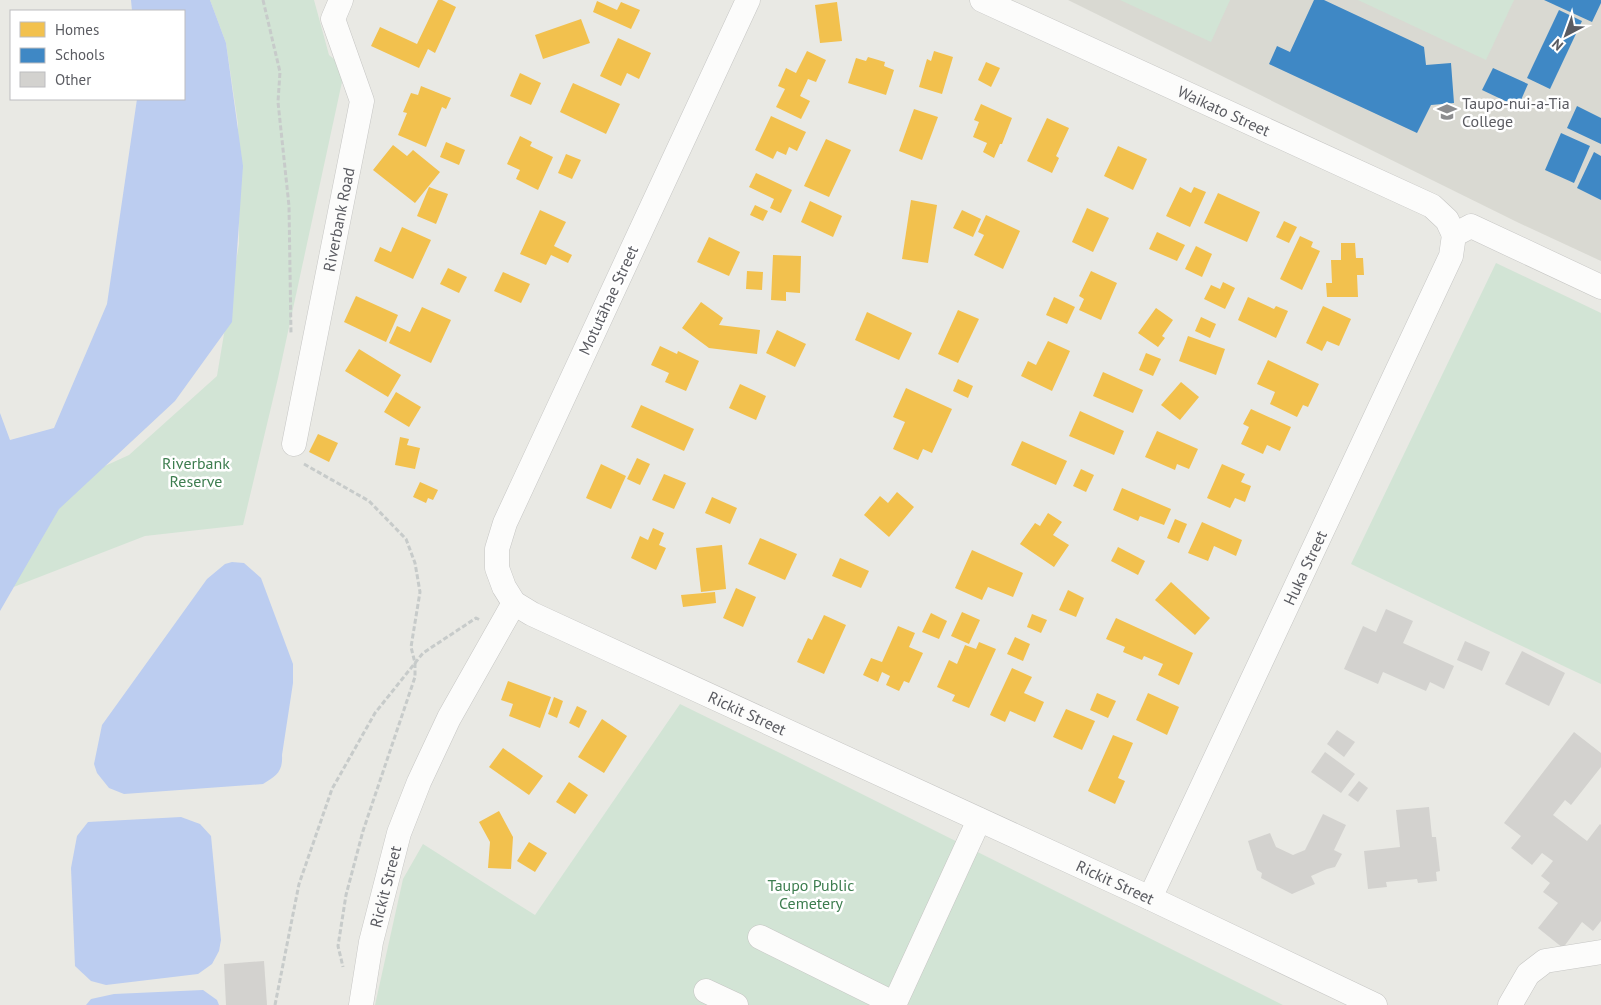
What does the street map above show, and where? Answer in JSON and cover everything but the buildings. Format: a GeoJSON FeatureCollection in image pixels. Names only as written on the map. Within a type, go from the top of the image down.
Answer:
{"type":"FeatureCollection","features":[{"type":"Feature","properties":{"kind":"street","name":"Riverbank Road"},"geometry":{"type":"LineString","coordinates":[[294,444],[362,101],[333,18],[342,0]]}},
{"type":"Feature","properties":{"kind":"street","name":"Motutāhae Street"},"geometry":{"type":"LineString","coordinates":[[514,603],[504,587],[497,568],[498,549],[505,523],[748,0]]}},
{"type":"Feature","properties":{"kind":"street","name":"Waikato Street"},"geometry":{"type":"LineString","coordinates":[[982,0],[1432,206],[1447,220],[1454,235]]}},
{"type":"Feature","properties":{"kind":"street"},"geometry":{"type":"LineString","coordinates":[[1454,235],[1471,226],[1601,287]]}},
{"type":"Feature","properties":{"kind":"street","name":"Huka Street"},"geometry":{"type":"LineString","coordinates":[[1150,898],[1450,256],[1454,235]]}},
{"type":"Feature","properties":{"kind":"street","name":"Rickit Street"},"geometry":{"type":"LineString","coordinates":[[362,1000],[372,942],[399,833],[419,782],[449,718],[514,603],[532,614],[1150,898],[1375,1005]]}},
{"type":"Feature","properties":{"kind":"street"},"geometry":{"type":"LineString","coordinates":[[760,937],[894,1004],[979,820]]}},
{"type":"Feature","properties":{"kind":"street"},"geometry":{"type":"LineString","coordinates":[[1510,1005],[1528,974],[1545,961],[1601,952]]}},
{"type":"Feature","properties":{"kind":"street"},"geometry":{"type":"LineString","coordinates":[[706,991],[736,1005]]}},
{"type":"Feature","properties":{"kind":"path"},"geometry":{"type":"LineString","coordinates":[[263,0],[280,72],[278,102],[289,206],[292,335]]}},
{"type":"Feature","properties":{"kind":"path"},"geometry":{"type":"LineString","coordinates":[[294,444],[295,452],[300,461],[314,471],[369,501],[406,539],[415,563],[420,592],[411,647],[415,663],[415,677],[363,831],[346,895],[338,946],[347,984],[362,1000]]}},
{"type":"Feature","properties":{"kind":"path"},"geometry":{"type":"LineString","coordinates":[[275,1005],[299,884],[332,789],[375,713],[423,654],[476,618],[502,627]]}},
{"type":"Feature","properties":{"kind":"shaded area","name":"Taupo-nui-a-Tia College"},"geometry":{"type":"Polygon","coordinates":[[[1068,0],[1601,0],[1601,261],[1519,223],[1068,0]]]}},
{"type":"Feature","properties":{"kind":"green space","name":"Riverbank Reserve"},"geometry":{"type":"Polygon","coordinates":[[[210,0],[314,0],[329,55],[345,68],[278,378],[243,525],[145,536],[11,588],[74,480],[129,455],[217,376],[239,244],[238,124],[226,43],[210,0]]]}},
{"type":"Feature","properties":{"kind":"green space"},"geometry":{"type":"Polygon","coordinates":[[[1120,0],[1230,0],[1211,42],[1120,0]]]}},
{"type":"Feature","properties":{"kind":"green space"},"geometry":{"type":"Polygon","coordinates":[[[1358,0],[1514,0],[1486,60],[1358,0]]]}},
{"type":"Feature","properties":{"kind":"green space"},"geometry":{"type":"Polygon","coordinates":[[[1496,263],[1601,313],[1601,684],[1351,564],[1496,263]]]}},
{"type":"Feature","properties":{"kind":"green space","name":"Taupo Public Cemetery"},"geometry":{"type":"Polygon","coordinates":[[[680,704],[1283,1005],[375,1005],[403,879],[423,844],[535,915],[680,704]]]}},
{"type":"Feature","properties":{"kind":"water"},"geometry":{"type":"Polygon","coordinates":[[[131,0],[210,0],[226,43],[243,166],[232,322],[175,401],[59,509],[0,611],[0,413],[10,440],[54,428],[107,304],[137,100],[185,100],[185,10],[132,10],[131,0]]]}},
{"type":"Feature","properties":{"kind":"water"},"geometry":{"type":"Polygon","coordinates":[[[232,562],[244,563],[261,578],[293,664],[293,683],[280,770],[263,784],[124,794],[109,788],[97,773],[94,764],[102,725],[207,579],[225,564],[232,562]]]}},
{"type":"Feature","properties":{"kind":"water"},"geometry":{"type":"Polygon","coordinates":[[[181,817],[200,824],[211,836],[221,940],[219,951],[212,964],[198,974],[106,985],[91,981],[75,966],[71,868],[77,836],[88,822],[181,817]]]}},
{"type":"Feature","properties":{"kind":"water"},"geometry":{"type":"Polygon","coordinates":[[[203,990],[217,1000],[219,1005],[86,1005],[91,999],[114,994],[203,990]]]}},
{"type":"Feature","properties":{"kind":"place","name":"Taupo-nui-a-Tia College"},"geometry":{"type":"Point","coordinates":[1447,112]}}]}
